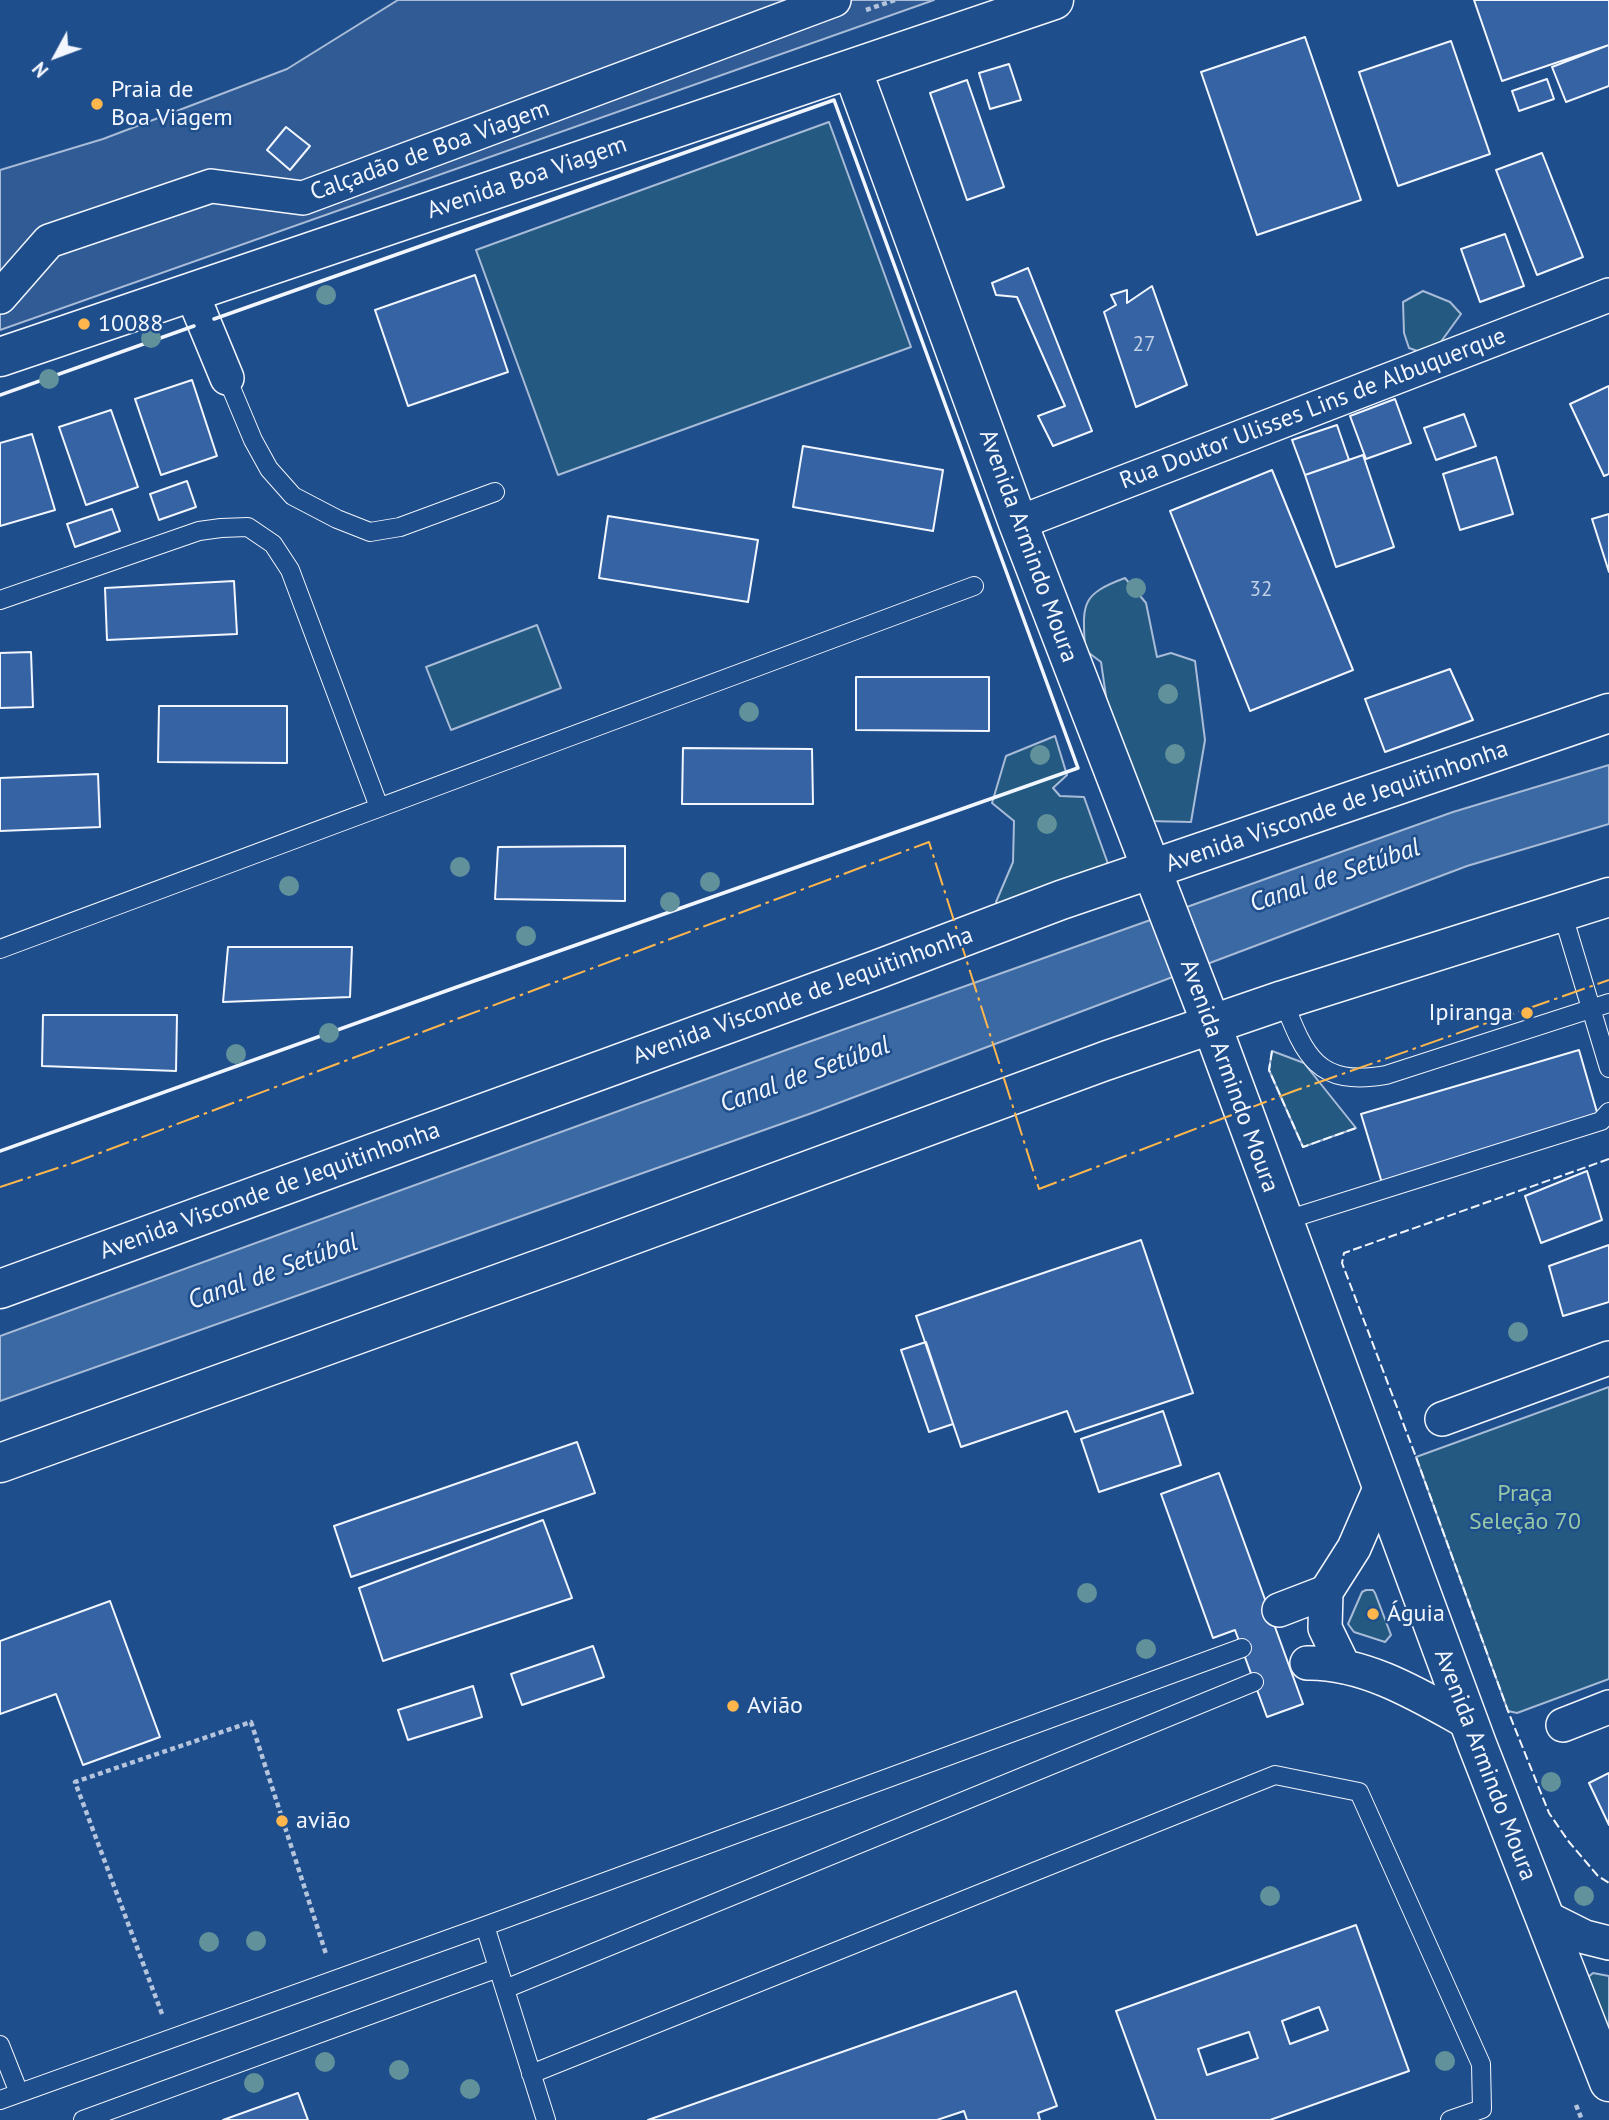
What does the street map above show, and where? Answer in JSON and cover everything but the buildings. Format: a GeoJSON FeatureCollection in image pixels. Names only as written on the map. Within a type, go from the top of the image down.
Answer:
{"type":"FeatureCollection","features":[{"type":"Feature","properties":{"kind":"main road","name":"Avenida Boa Viagem"},"geometry":{"type":"LineString","coordinates":[[0,357],[1054,0]]}},
{"type":"Feature","properties":{"kind":"main road","name":"Avenida Armindo Moura"},"geometry":{"type":"LineString","coordinates":[[852,69],[1018,523],[1212,1026],[1469,1723],[1609,2082]]}},
{"type":"Feature","properties":{"kind":"main road","name":"Avenida Visconde de Jequitinhonha"},"geometry":{"type":"LineString","coordinates":[[0,1289],[1061,900],[1158,887],[1609,713]]}},
{"type":"Feature","properties":{"kind":"main road"},"geometry":{"type":"LineString","coordinates":[[0,1463],[557,1263],[1105,1061],[1283,1000],[1609,897]]}},
{"type":"Feature","properties":{"kind":"street","name":"Calçadão de Boa Viagem"},"geometry":{"type":"LineString","coordinates":[[0,296],[49,241],[211,186],[303,198],[834,0]]}},
{"type":"Feature","properties":{"kind":"street"},"geometry":{"type":"LineString","coordinates":[[191,291],[227,378]]}},
{"type":"Feature","properties":{"kind":"street","name":"Rua Doutor Ulisses Lins de Albuquerque"},"geometry":{"type":"LineString","coordinates":[[1018,523],[1609,295]]}},
{"type":"Feature","properties":{"kind":"street"},"geometry":{"type":"LineString","coordinates":[[1443,1419],[1609,1358]]}},
{"type":"Feature","properties":{"kind":"street"},"geometry":{"type":"LineString","coordinates":[[1344,1667],[1325,1628],[1326,1592],[1354,1548],[1381,1486]]}},
{"type":"Feature","properties":{"kind":"street"},"geometry":{"type":"LineString","coordinates":[[1279,1610],[1326,1592]]}},
{"type":"Feature","properties":{"kind":"street"},"geometry":{"type":"LineString","coordinates":[[1307,1663],[1329,1663],[1403,1686],[1469,1723]]}},
{"type":"Feature","properties":{"kind":"street"},"geometry":{"type":"LineString","coordinates":[[1563,1724],[1609,1707]]}},
{"type":"Feature","properties":{"kind":"street"},"geometry":{"type":"LineString","coordinates":[[1543,1916],[1585,1937],[1609,1943]]}},
{"type":"Feature","properties":{"kind":"lane"},"geometry":{"type":"LineString","coordinates":[[227,378],[253,440],[269,469],[293,496],[337,519],[370,532],[390,529],[495,492]]}},
{"type":"Feature","properties":{"kind":"lane"},"geometry":{"type":"LineString","coordinates":[[0,600],[199,531],[248,527],[273,544],[290,570],[379,807]]}},
{"type":"Feature","properties":{"kind":"lane"},"geometry":{"type":"LineString","coordinates":[[0,949],[974,586]]}},
{"type":"Feature","properties":{"kind":"lane"},"geometry":{"type":"LineString","coordinates":[[1562,912],[1609,1068]]}},
{"type":"Feature","properties":{"kind":"lane"},"geometry":{"type":"LineString","coordinates":[[1283,1000],[1301,1045],[1312,1059],[1324,1069],[1337,1074],[1367,1079],[1386,1076],[1609,1003]]}},
{"type":"Feature","properties":{"kind":"lane"},"geometry":{"type":"LineString","coordinates":[[1283,1221],[1601,1121],[1609,1112]]}},
{"type":"Feature","properties":{"kind":"lane"},"geometry":{"type":"LineString","coordinates":[[0,2099],[485,1926],[1242,1648]]}},
{"type":"Feature","properties":{"kind":"lane"},"geometry":{"type":"LineString","coordinates":[[505,1989],[1254,1682]]}},
{"type":"Feature","properties":{"kind":"lane"},"geometry":{"type":"LineString","coordinates":[[531,2074],[1275,1775],[1359,1793],[1481,2064],[1482,2109],[1450,2120]]}},
{"type":"Feature","properties":{"kind":"lane"},"geometry":{"type":"LineString","coordinates":[[485,1926],[546,2120]]}},
{"type":"Feature","properties":{"kind":"lane"},"geometry":{"type":"LineString","coordinates":[[83,2120],[498,1968]]}},
{"type":"Feature","properties":{"kind":"lane"},"geometry":{"type":"LineString","coordinates":[[0,2045],[19,2092]]}},
{"type":"Feature","properties":{"kind":"path"},"geometry":{"type":"LineString","coordinates":[[171,2038],[75,1783],[251,1722],[334,1978]]}},
{"type":"Feature","properties":{"kind":"green space"},"geometry":{"type":"Polygon","coordinates":[[[829,122],[911,347],[558,475],[476,250],[829,122]]]}},
{"type":"Feature","properties":{"kind":"green space"},"geometry":{"type":"Polygon","coordinates":[[[1423,291],[1450,302],[1461,314],[1440,343],[1423,353],[1409,348],[1404,333],[1403,302],[1423,291]]]}},
{"type":"Feature","properties":{"kind":"green space"},"geometry":{"type":"Polygon","coordinates":[[[1125,578],[1146,603],[1157,657],[1171,653],[1195,661],[1205,740],[1191,822],[1147,821],[1108,710],[1101,662],[1085,650],[1084,622],[1087,604],[1099,590],[1125,578]]]}},
{"type":"Feature","properties":{"kind":"green space"},"geometry":{"type":"Polygon","coordinates":[[[537,625],[561,688],[451,730],[426,667],[537,625]]]}},
{"type":"Feature","properties":{"kind":"green space"},"geometry":{"type":"Polygon","coordinates":[[[1055,736],[1067,775],[1053,788],[1060,796],[1084,797],[1112,875],[1003,908],[996,902],[1013,862],[1014,821],[992,803],[1006,756],[1055,736]]]}},
{"type":"Feature","properties":{"kind":"green space"},"geometry":{"type":"Polygon","coordinates":[[[1272,1051],[1304,1063],[1356,1128],[1303,1147],[1269,1070],[1272,1051]]]}},
{"type":"Feature","properties":{"kind":"green space","name":"Praça Seleção 70"},"geometry":{"type":"Polygon","coordinates":[[[1609,1387],[1609,1679],[1517,1713],[1508,1711],[1416,1457],[1609,1387]]]}},
{"type":"Feature","properties":{"kind":"green space"},"geometry":{"type":"Polygon","coordinates":[[[1373,1590],[1375,1593],[1391,1635],[1385,1642],[1354,1632],[1348,1624],[1362,1592],[1373,1590]]]}},
{"type":"Feature","properties":{"kind":"green space"},"geometry":{"type":"Polygon","coordinates":[[[1593,1973],[1609,1976],[1609,2039],[1587,1978],[1593,1973]]]}},
{"type":"Feature","properties":{"kind":"shaded area"},"geometry":{"type":"Polygon","coordinates":[[[398,0],[934,0],[0,330],[0,170],[103,139],[287,69],[398,0]]]}},
{"type":"Feature","properties":{"kind":"water","name":"Canal de Setúbal"},"geometry":{"type":"Polygon","coordinates":[[[1609,765],[1609,824],[1467,866],[812,1113],[0,1401],[0,1336],[789,1049],[1453,812],[1609,765]]]}},
{"type":"Feature","properties":{"kind":"fence"},"geometry":{"type":"LineString","coordinates":[[1272,1051],[1269,1070],[1303,1147],[1356,1128]]}},
{"type":"Feature","properties":{"kind":"fence"},"geometry":{"type":"LineString","coordinates":[[1609,1159],[1344,1253],[1342,1263],[1508,1711],[1549,1813],[1598,1876],[1609,1883]]}},
{"type":"Feature","properties":{"kind":"wall"},"geometry":{"type":"LineString","coordinates":[[0,1151],[1078,768],[834,100],[214,319]]}},
{"type":"Feature","properties":{"kind":"wall"},"geometry":{"type":"LineString","coordinates":[[0,395],[194,326]]}},
{"type":"Feature","properties":{"kind":"power"},"geometry":{"type":"LineString","coordinates":[[0,1187],[73,1163],[929,842],[1039,1189],[1294,1091],[1609,980]]}},
{"type":"Feature","properties":{"kind":"place","name":"Praia de Boa Viagem"},"geometry":{"type":"Point","coordinates":[97,104]}},
{"type":"Feature","properties":{"kind":"place","name":"10088"},"geometry":{"type":"Point","coordinates":[84,324]}},
{"type":"Feature","properties":{"kind":"place","name":"Ipiranga"},"geometry":{"type":"Point","coordinates":[1527,1013]}},
{"type":"Feature","properties":{"kind":"place","name":"Águia"},"geometry":{"type":"Point","coordinates":[1373,1614]}},
{"type":"Feature","properties":{"kind":"place","name":"Avião"},"geometry":{"type":"Point","coordinates":[733,1706]}},
{"type":"Feature","properties":{"kind":"place","name":"avião"},"geometry":{"type":"Point","coordinates":[282,1821]}}]}
